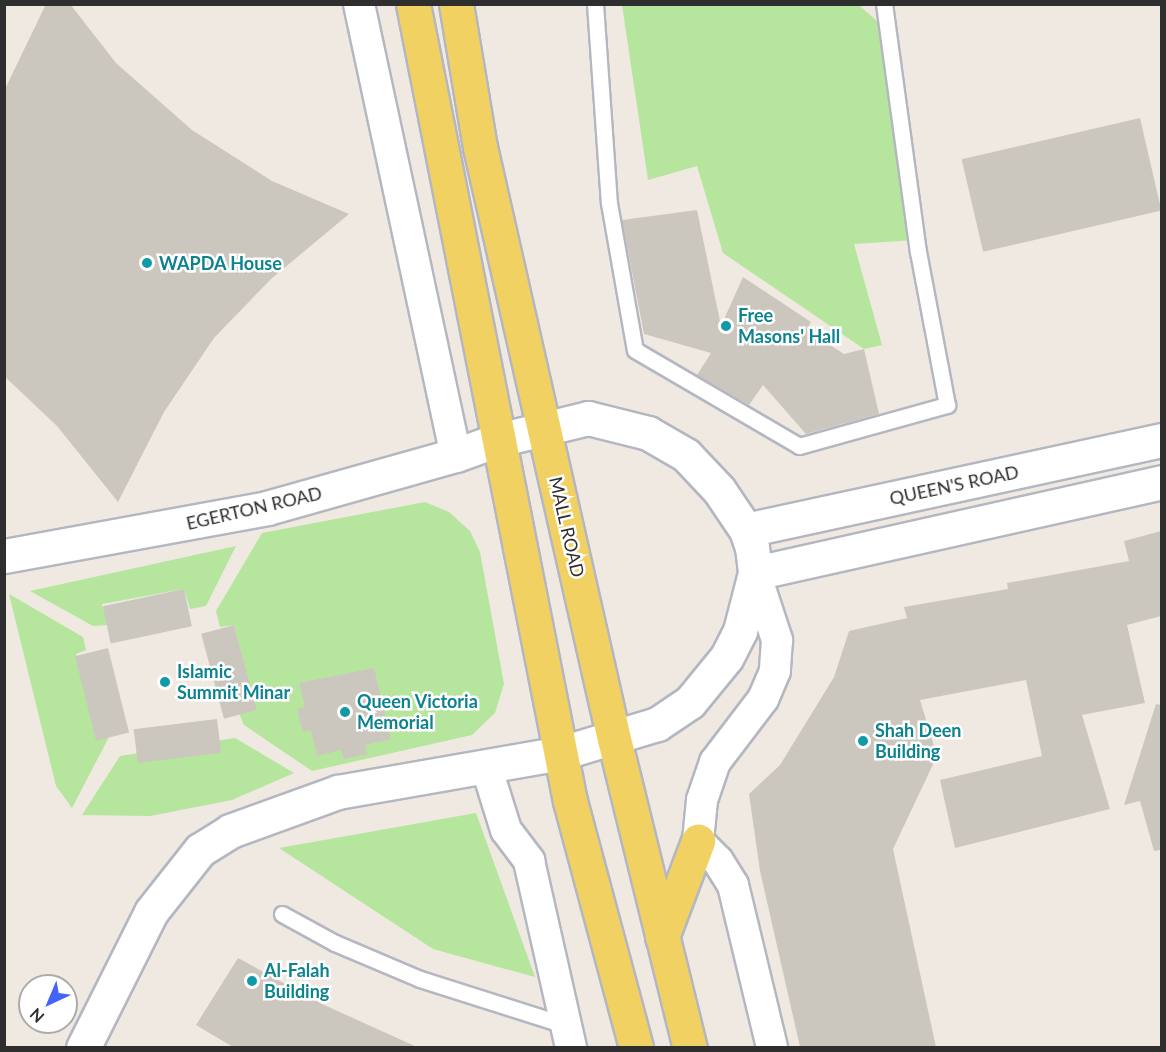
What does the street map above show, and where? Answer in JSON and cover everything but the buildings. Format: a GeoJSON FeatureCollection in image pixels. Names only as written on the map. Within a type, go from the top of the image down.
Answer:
{"type":"FeatureCollection","features":[{"type":"Feature","properties":{"kind":"main road"},"geometry":{"type":"LineString","coordinates":[[412,4],[570,801],[636,1047]]}},
{"type":"Feature","properties":{"kind":"main road","name":"MALL ROAD"},"geometry":{"type":"LineString","coordinates":[[456,4],[471,106],[614,739],[690,1047]]}},
{"type":"Feature","properties":{"kind":"main road","name":"EGERTON ROAD"},"geometry":{"type":"LineString","coordinates":[[4,556],[267,508],[456,455],[543,426],[588,418],[648,433],[686,455],[732,506],[746,530],[755,573]]}},
{"type":"Feature","properties":{"kind":"main road","name":"QUEEN'S ROAD"},"geometry":{"type":"LineString","coordinates":[[746,530],[1161,440]]}},
{"type":"Feature","properties":{"kind":"main road"},"geometry":{"type":"LineString","coordinates":[[83,1047],[151,912],[200,850],[261,818],[338,792],[561,753],[614,739],[675,715],[712,678],[740,631],[755,573],[1161,482]]}},
{"type":"Feature","properties":{"kind":"main road"},"geometry":{"type":"LineString","coordinates":[[662,937],[698,841]]}},
{"type":"Feature","properties":{"kind":"street"},"geometry":{"type":"LineString","coordinates":[[359,4],[456,455]]}},
{"type":"Feature","properties":{"kind":"street"},"geometry":{"type":"LineString","coordinates":[[755,573],[777,640],[775,671],[764,699],[715,762],[702,800],[698,841],[718,861],[733,885],[772,1047]]}},
{"type":"Feature","properties":{"kind":"street"},"geometry":{"type":"LineString","coordinates":[[486,766],[506,830],[529,861],[568,1036]]}},
{"type":"Feature","properties":{"kind":"lane"},"geometry":{"type":"LineString","coordinates":[[595,4],[609,203],[635,350],[799,446],[947,405],[918,252],[884,4]]}},
{"type":"Feature","properties":{"kind":"lane"},"geometry":{"type":"LineString","coordinates":[[282,914],[335,942],[568,1036]]}},
{"type":"Feature","properties":{"kind":"green space"},"geometry":{"type":"Polygon","coordinates":[[[622,5],[859,5],[879,23],[915,240],[854,244],[882,345],[864,349],[723,253],[697,166],[648,180],[622,5]]]}},
{"type":"Feature","properties":{"kind":"green space"},"geometry":{"type":"Polygon","coordinates":[[[425,502],[449,512],[470,531],[480,552],[504,684],[495,713],[472,735],[312,771],[244,725],[239,713],[256,710],[234,625],[220,627],[216,611],[262,533],[425,502]]]}},
{"type":"Feature","properties":{"kind":"green space"},"geometry":{"type":"Polygon","coordinates":[[[236,546],[206,606],[190,609],[184,589],[102,604],[108,625],[93,626],[30,591],[236,546]]]}},
{"type":"Feature","properties":{"kind":"green space"},"geometry":{"type":"Polygon","coordinates":[[[9,594],[83,637],[86,650],[76,654],[109,737],[72,808],[56,786],[9,594]]]}},
{"type":"Feature","properties":{"kind":"green space"},"geometry":{"type":"Polygon","coordinates":[[[235,738],[294,773],[232,800],[150,816],[82,815],[120,756],[235,738]]]}},
{"type":"Feature","properties":{"kind":"green space"},"geometry":{"type":"Polygon","coordinates":[[[476,813],[535,977],[433,949],[279,848],[476,813]]]}},
{"type":"Feature","properties":{"kind":"place","name":"WAPDA House"},"geometry":{"type":"Point","coordinates":[147,263]}},
{"type":"Feature","properties":{"kind":"place","name":"Free Masons' Hall"},"geometry":{"type":"Point","coordinates":[726,326]}},
{"type":"Feature","properties":{"kind":"place","name":"Islamic Summit Minar"},"geometry":{"type":"Point","coordinates":[165,682]}},
{"type":"Feature","properties":{"kind":"place","name":"Queen Victoria Memorial"},"geometry":{"type":"Point","coordinates":[345,712]}},
{"type":"Feature","properties":{"kind":"place","name":"Shah Deen Building"},"geometry":{"type":"Point","coordinates":[863,741]}},
{"type":"Feature","properties":{"kind":"place","name":"Al-Falah Building"},"geometry":{"type":"Point","coordinates":[252,981]}}]}
